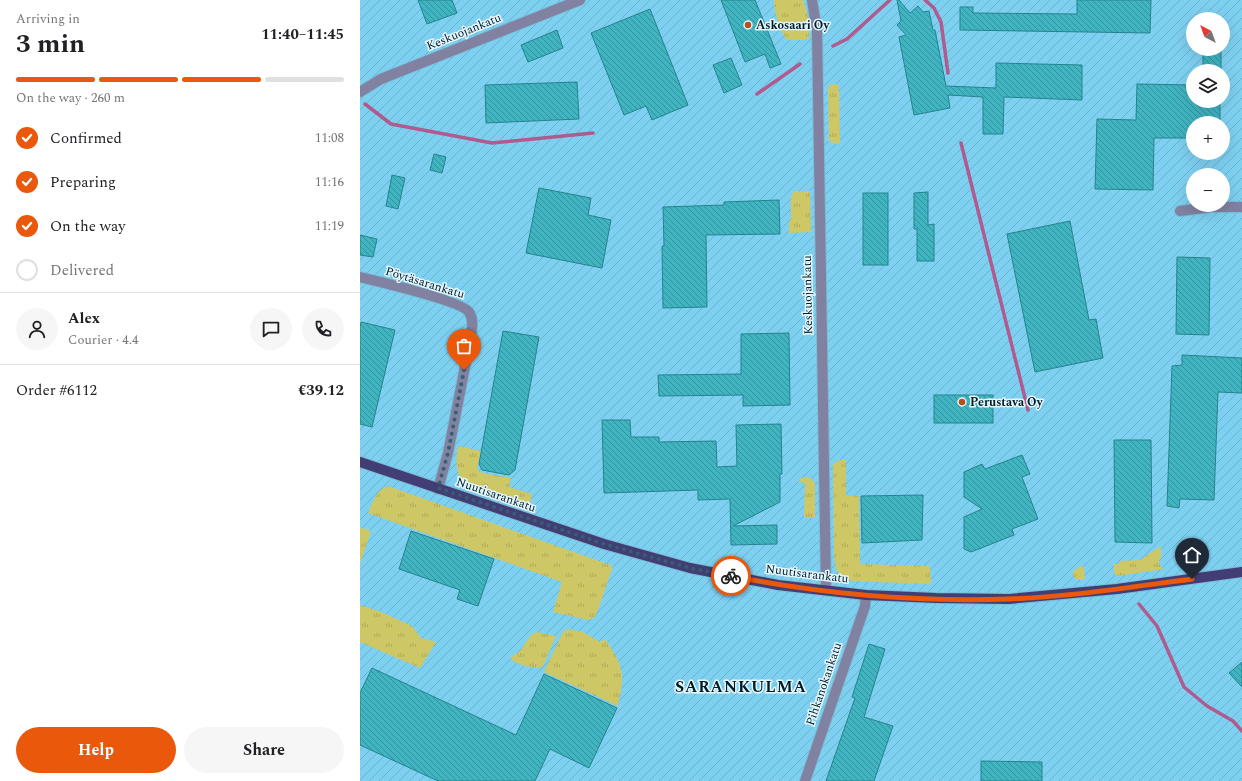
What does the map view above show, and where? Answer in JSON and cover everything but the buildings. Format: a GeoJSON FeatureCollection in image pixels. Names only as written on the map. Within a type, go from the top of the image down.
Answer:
{"type":"FeatureCollection","features":[{"type":"Feature","properties":{"kind":"main road","name":"Nuutisarankatu"},"geometry":{"type":"LineString","coordinates":[[360,462],[604,544],[690,568],[778,586],[866,595],[1015,599],[1112,590],[1242,572]]}},
{"type":"Feature","properties":{"kind":"street","name":"Keskuojankatu"},"geometry":{"type":"LineString","coordinates":[[360,92],[381,79],[580,0]]}},
{"type":"Feature","properties":{"kind":"street","name":"Keskuojankatu"},"geometry":{"type":"LineString","coordinates":[[812,0],[817,31],[826,590]]}},
{"type":"Feature","properties":{"kind":"street"},"geometry":{"type":"LineString","coordinates":[[1180,211],[1211,206],[1242,207]]}},
{"type":"Feature","properties":{"kind":"street","name":"Pöytäsarankatu"},"geometry":{"type":"LineString","coordinates":[[360,277],[450,302],[465,308],[471,317],[473,325],[467,357],[448,453],[438,488]]}},
{"type":"Feature","properties":{"kind":"street","name":"Pihkanokankatu"},"geometry":{"type":"LineString","coordinates":[[805,781],[865,606],[866,595]]}},
{"type":"Feature","properties":{"kind":"shaded area"},"geometry":{"type":"Polygon","coordinates":[[[360,0],[1242,0],[1242,781],[360,781],[360,0]]]}},
{"type":"Feature","properties":{"kind":"green space"},"geometry":{"type":"Polygon","coordinates":[[[774,0],[803,0],[808,19],[809,38],[805,40],[787,40],[778,21],[774,0]]]}},
{"type":"Feature","properties":{"kind":"green space"},"geometry":{"type":"Polygon","coordinates":[[[830,85],[838,85],[839,89],[840,143],[837,144],[829,141],[828,88],[830,85]]]}},
{"type":"Feature","properties":{"kind":"green space"},"geometry":{"type":"Polygon","coordinates":[[[796,191],[809,191],[810,193],[811,232],[789,233],[789,221],[791,221],[791,196],[796,191]]]}},
{"type":"Feature","properties":{"kind":"green space"},"geometry":{"type":"Polygon","coordinates":[[[458,446],[481,451],[477,469],[482,473],[511,478],[509,487],[532,494],[528,507],[488,494],[465,482],[458,472],[458,446]]]}},
{"type":"Feature","properties":{"kind":"green space"},"geometry":{"type":"Polygon","coordinates":[[[840,460],[846,460],[846,496],[859,496],[860,564],[928,566],[930,567],[930,584],[852,581],[846,579],[839,573],[835,565],[834,549],[833,464],[840,460]]]}},
{"type":"Feature","properties":{"kind":"green space"},"geometry":{"type":"Polygon","coordinates":[[[807,477],[811,478],[815,484],[815,518],[804,518],[805,483],[800,482],[799,480],[807,477]]]}},
{"type":"Feature","properties":{"kind":"green space"},"geometry":{"type":"Polygon","coordinates":[[[388,486],[613,566],[595,617],[588,620],[553,612],[562,582],[368,513],[378,493],[388,486]]]}},
{"type":"Feature","properties":{"kind":"green space"},"geometry":{"type":"Polygon","coordinates":[[[360,527],[371,531],[360,564],[360,527]]]}},
{"type":"Feature","properties":{"kind":"green space"},"geometry":{"type":"Polygon","coordinates":[[[1161,546],[1161,557],[1159,561],[1160,566],[1164,569],[1117,576],[1114,573],[1114,564],[1120,564],[1119,561],[1140,560],[1161,546]]]}},
{"type":"Feature","properties":{"kind":"green space"},"geometry":{"type":"Polygon","coordinates":[[[1080,566],[1084,567],[1085,580],[1077,580],[1073,576],[1073,572],[1080,566]]]}},
{"type":"Feature","properties":{"kind":"green space"},"geometry":{"type":"Polygon","coordinates":[[[360,605],[381,612],[412,626],[421,638],[436,642],[420,668],[360,642],[360,605]]]}},
{"type":"Feature","properties":{"kind":"green space"},"geometry":{"type":"Polygon","coordinates":[[[568,629],[583,632],[600,642],[605,639],[610,646],[620,666],[622,674],[618,706],[544,672],[563,632],[568,629]]]}},
{"type":"Feature","properties":{"kind":"green space"},"geometry":{"type":"Polygon","coordinates":[[[537,632],[556,636],[541,668],[528,667],[513,661],[510,658],[520,651],[531,635],[537,632]]]}},
{"type":"Feature","properties":{"kind":"waterway"},"geometry":{"type":"LineString","coordinates":[[833,46],[847,39],[890,0]]}},
{"type":"Feature","properties":{"kind":"waterway"},"geometry":{"type":"LineString","coordinates":[[925,0],[934,8],[941,22],[948,73]]}},
{"type":"Feature","properties":{"kind":"waterway"},"geometry":{"type":"LineString","coordinates":[[757,94],[800,64]]}},
{"type":"Feature","properties":{"kind":"waterway"},"geometry":{"type":"LineString","coordinates":[[365,104],[391,124],[492,143],[593,133]]}},
{"type":"Feature","properties":{"kind":"waterway"},"geometry":{"type":"LineString","coordinates":[[961,143],[1028,410]]}},
{"type":"Feature","properties":{"kind":"waterway"},"geometry":{"type":"LineString","coordinates":[[1139,604],[1157,626],[1184,687],[1207,706],[1233,721],[1242,731]]}},
{"type":"Feature","properties":{"kind":"way so far"},"geometry":{"type":"LineString","coordinates":[[464,370],[448,453],[438,488],[604,544],[690,568],[731,576]]}},
{"type":"Feature","properties":{"kind":"place","name":"Askosaari Oy"},"geometry":{"type":"Point","coordinates":[748,25]}},
{"type":"Feature","properties":{"kind":"place","name":"Perustava Oy"},"geometry":{"type":"Point","coordinates":[962,402]}},
{"type":"Feature","properties":{"kind":"district","name":"SARANKULMA"},"geometry":{"type":"Point","coordinates":[741,687]}},
{"type":"Feature","properties":{"kind":"route"},"geometry":{"type":"LineString","coordinates":[[731,576],[778,586],[866,595],[971,599],[1009,599],[1062,595],[1192,579]]}}]}
